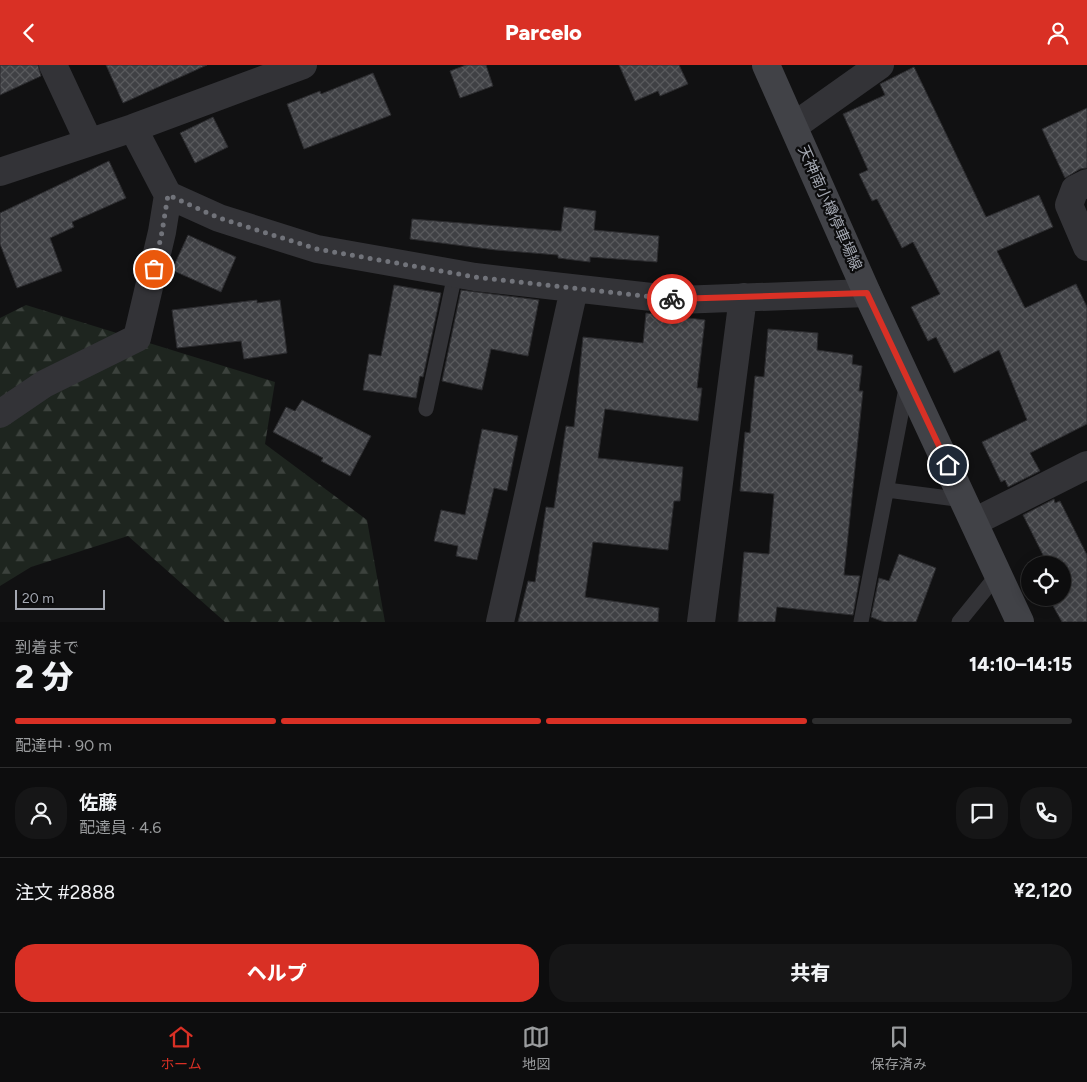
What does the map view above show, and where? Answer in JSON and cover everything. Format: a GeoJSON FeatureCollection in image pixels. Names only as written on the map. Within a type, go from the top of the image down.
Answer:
{"type":"FeatureCollection","features":[{"type":"Feature","properties":{"kind":"main road","name":"天神南小樽停車場線"},"geometry":{"type":"LineString","coordinates":[[766,65],[867,293],[1020,622]]}},
{"type":"Feature","properties":{"kind":"street"},"geometry":{"type":"LineString","coordinates":[[53,65],[89,142]]}},
{"type":"Feature","properties":{"kind":"street"},"geometry":{"type":"LineString","coordinates":[[0,171],[133,128],[303,65]]}},
{"type":"Feature","properties":{"kind":"street"},"geometry":{"type":"LineString","coordinates":[[794,126],[880,65]]}},
{"type":"Feature","properties":{"kind":"street"},"geometry":{"type":"LineString","coordinates":[[0,415],[44,384],[137,338],[162,232],[168,195],[133,128]]}},
{"type":"Feature","properties":{"kind":"street"},"geometry":{"type":"LineString","coordinates":[[1087,183],[1075,189],[1069,205],[1087,247]]}},
{"type":"Feature","properties":{"kind":"street"},"geometry":{"type":"LineString","coordinates":[[168,195],[219,218],[317,249],[455,274],[678,300],[867,293]]}},
{"type":"Feature","properties":{"kind":"street"},"geometry":{"type":"LineString","coordinates":[[500,622],[574,289]]}},
{"type":"Feature","properties":{"kind":"street"},"geometry":{"type":"LineString","coordinates":[[701,622],[743,297]]}},
{"type":"Feature","properties":{"kind":"street"},"geometry":{"type":"LineString","coordinates":[[969,511],[1087,465]]}},
{"type":"Feature","properties":{"kind":"lane"},"geometry":{"type":"LineString","coordinates":[[426,409],[455,274]]}},
{"type":"Feature","properties":{"kind":"lane"},"geometry":{"type":"LineString","coordinates":[[861,622],[908,380]]}},
{"type":"Feature","properties":{"kind":"lane"},"geometry":{"type":"LineString","coordinates":[[886,490],[969,511]]}},
{"type":"Feature","properties":{"kind":"lane"},"geometry":{"type":"LineString","coordinates":[[959,622],[998,574]]}},
{"type":"Feature","properties":{"kind":"green space"},"geometry":{"type":"Polygon","coordinates":[[[26,305],[275,382],[265,444],[367,520],[385,622],[225,622],[128,536],[31,567],[0,586],[0,318],[26,305]]]}},
{"type":"Feature","properties":{"kind":"building"},"geometry":{"type":"Polygon","coordinates":[[[0,65],[38,65],[41,76],[0,95],[0,65]]]}},
{"type":"Feature","properties":{"kind":"building"},"geometry":{"type":"Polygon","coordinates":[[[106,65],[207,65],[123,103],[106,65]]]}},
{"type":"Feature","properties":{"kind":"building"},"geometry":{"type":"Polygon","coordinates":[[[466,65],[486,65],[493,86],[460,98],[450,71],[466,65]]]}},
{"type":"Feature","properties":{"kind":"building"},"geometry":{"type":"Polygon","coordinates":[[[619,65],[679,65],[688,84],[660,96],[658,91],[635,101],[619,65]]]}},
{"type":"Feature","properties":{"kind":"building"},"geometry":{"type":"Polygon","coordinates":[[[914,67],[986,217],[1039,195],[1053,227],[997,251],[1025,308],[1076,284],[1087,307],[1087,424],[1030,453],[1040,471],[1008,487],[1005,480],[1001,482],[982,442],[1027,420],[999,350],[954,373],[936,337],[928,341],[911,307],[940,294],[913,242],[902,248],[877,199],[872,201],[859,174],[868,170],[843,114],[885,95],[880,84],[914,67]]]}},
{"type":"Feature","properties":{"kind":"building"},"geometry":{"type":"Polygon","coordinates":[[[373,73],[391,115],[304,149],[287,104],[320,91],[321,94],[373,73]]]}},
{"type":"Feature","properties":{"kind":"building"},"geometry":{"type":"Polygon","coordinates":[[[1087,108],[1087,168],[1080,169],[1065,178],[1042,129],[1087,108]]]}},
{"type":"Feature","properties":{"kind":"building"},"geometry":{"type":"Polygon","coordinates":[[[213,117],[228,147],[195,163],[180,133],[213,117]]]}},
{"type":"Feature","properties":{"kind":"building"},"geometry":{"type":"Polygon","coordinates":[[[109,161],[126,198],[72,222],[74,227],[50,238],[62,271],[17,288],[0,244],[0,213],[109,161]]]}},
{"type":"Feature","properties":{"kind":"building"},"geometry":{"type":"Polygon","coordinates":[[[564,207],[596,211],[594,230],[659,236],[657,262],[590,257],[590,262],[558,258],[558,255],[496,250],[410,239],[412,219],[561,231],[564,207]]]}},
{"type":"Feature","properties":{"kind":"building"},"geometry":{"type":"Polygon","coordinates":[[[188,235],[236,257],[221,292],[172,270],[188,235]]]}},
{"type":"Feature","properties":{"kind":"building"},"geometry":{"type":"Polygon","coordinates":[[[394,285],[441,293],[423,377],[420,376],[416,398],[363,390],[369,354],[381,356],[394,285]]]}},
{"type":"Feature","properties":{"kind":"building"},"geometry":{"type":"Polygon","coordinates":[[[461,290],[539,300],[528,356],[491,349],[482,390],[442,381],[461,290]]]}},
{"type":"Feature","properties":{"kind":"building"},"geometry":{"type":"Polygon","coordinates":[[[257,300],[257,303],[280,300],[287,353],[244,359],[241,341],[177,348],[172,310],[257,300]]]}},
{"type":"Feature","properties":{"kind":"building"},"geometry":{"type":"Polygon","coordinates":[[[646,313],[705,320],[697,388],[702,388],[698,421],[605,409],[598,458],[683,467],[680,501],[674,501],[668,550],[593,542],[585,597],[659,608],[658,622],[518,622],[528,581],[535,582],[546,507],[554,508],[566,426],[574,427],[583,337],[643,343],[646,313]]]}},
{"type":"Feature","properties":{"kind":"building"},"geometry":{"type":"Polygon","coordinates":[[[768,329],[818,333],[817,350],[853,355],[852,364],[862,366],[859,391],[863,391],[844,575],[860,576],[853,615],[777,607],[775,622],[738,622],[744,552],[769,554],[774,494],[740,491],[745,432],[750,433],[755,376],[764,377],[768,329]]]}},
{"type":"Feature","properties":{"kind":"building"},"geometry":{"type":"Polygon","coordinates":[[[302,400],[371,436],[350,476],[321,461],[323,458],[273,432],[286,407],[295,411],[302,400]]]}},
{"type":"Feature","properties":{"kind":"building"},"geometry":{"type":"Polygon","coordinates":[[[482,429],[518,436],[507,491],[494,488],[477,560],[456,556],[458,546],[434,541],[441,510],[465,515],[482,429]]]}},
{"type":"Feature","properties":{"kind":"building"},"geometry":{"type":"Polygon","coordinates":[[[1054,499],[1055,503],[1060,501],[1087,555],[1087,622],[1062,622],[1053,606],[1071,606],[1071,556],[1044,556],[1023,515],[1054,499]]]}},
{"type":"Feature","properties":{"kind":"building"},"geometry":{"type":"Polygon","coordinates":[[[899,554],[936,568],[916,622],[884,622],[871,617],[879,578],[889,581],[899,554]]]}},
{"type":"Feature","properties":{"kind":"way so far"},"geometry":{"type":"LineString","coordinates":[[154,269],[168,195],[219,218],[317,249],[475,277],[542,286],[672,299]]}},
{"type":"Feature","properties":{"kind":"route"},"geometry":{"type":"LineString","coordinates":[[672,299],[867,293],[948,465]]}}]}
